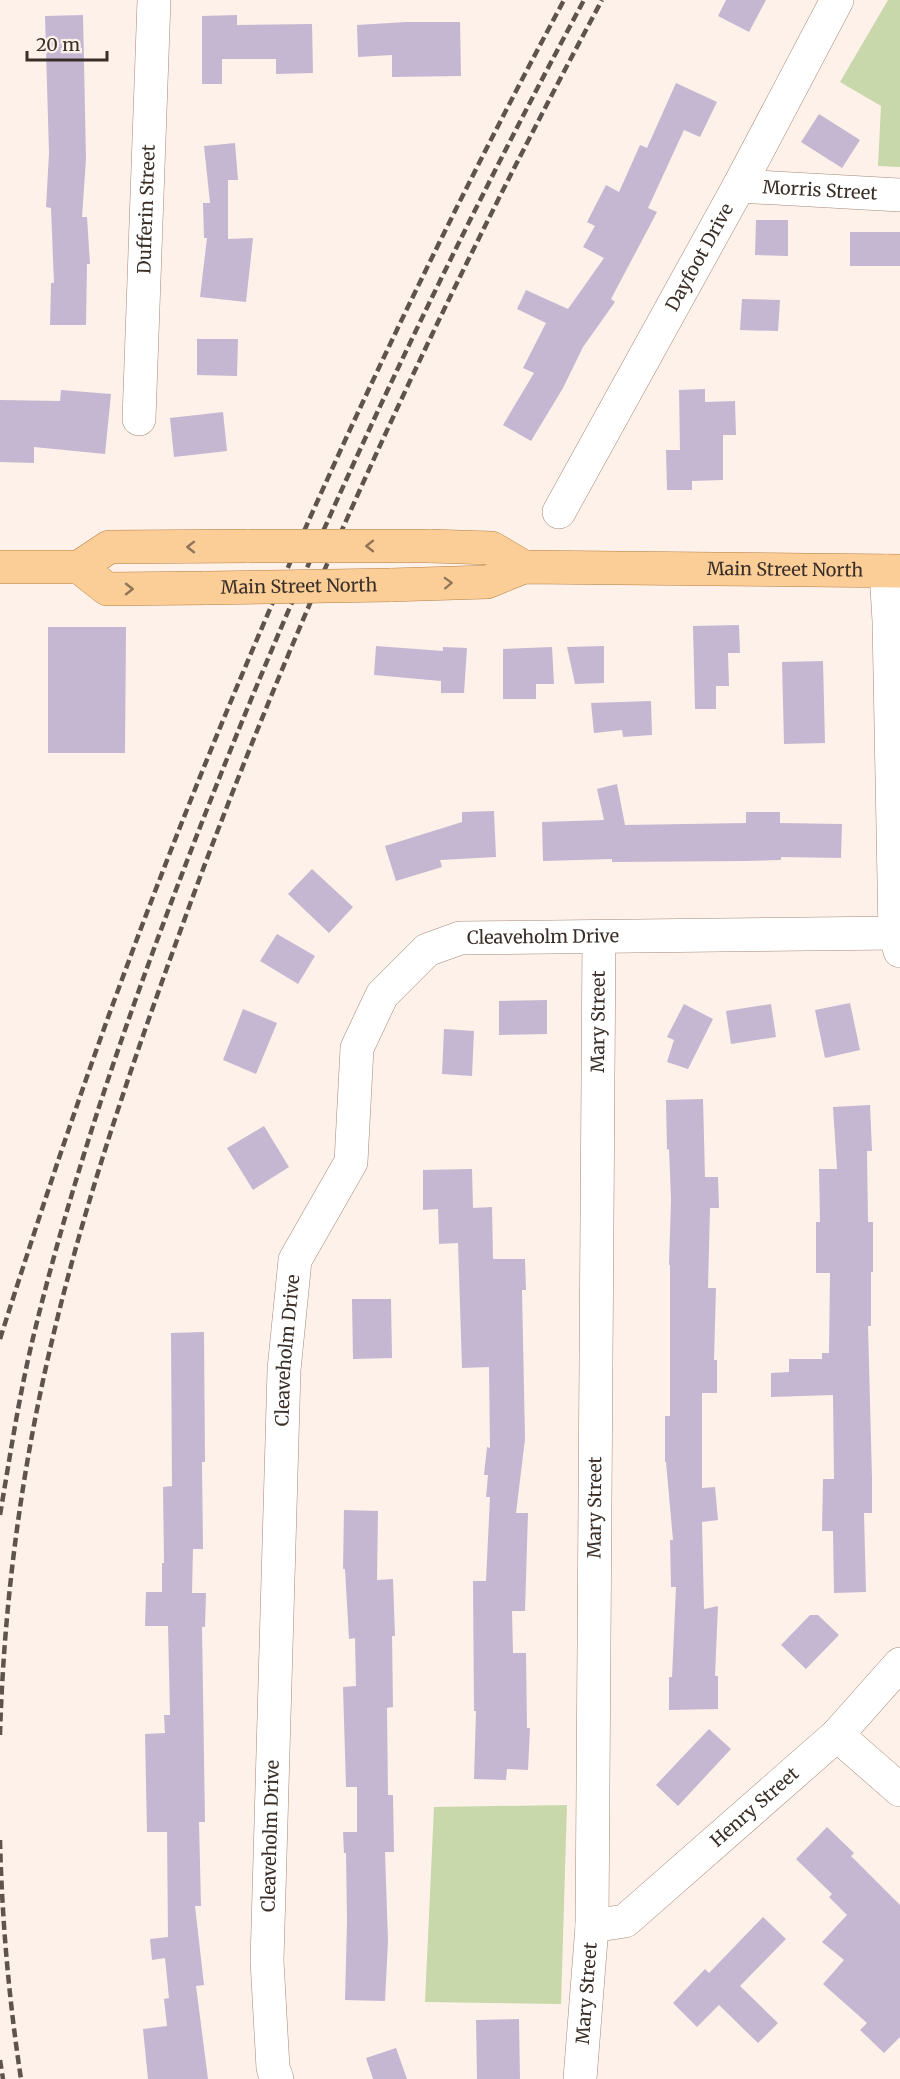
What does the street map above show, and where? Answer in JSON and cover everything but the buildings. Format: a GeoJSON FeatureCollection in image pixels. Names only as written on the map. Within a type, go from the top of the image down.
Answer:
{"type":"FeatureCollection","features":[{"type":"Feature","properties":{"kind":"main road"},"geometry":{"type":"LineString","coordinates":[[0,567],[79,567],[109,547],[429,546],[492,548],[524,567]]}},
{"type":"Feature","properties":{"kind":"main road","name":"Main Street North"},"geometry":{"type":"LineString","coordinates":[[79,567],[106,589],[487,582],[524,567],[893,571]]}},
{"type":"Feature","properties":{"kind":"street","name":"Dufferin Street"},"geometry":{"type":"LineString","coordinates":[[140,419],[154,0]]}},
{"type":"Feature","properties":{"kind":"street","name":"Dayfoot Drive"},"geometry":{"type":"LineString","coordinates":[[559,512],[739,186],[837,0]]}},
{"type":"Feature","properties":{"kind":"street","name":"Morris Street"},"geometry":{"type":"LineString","coordinates":[[739,186],[900,195]]}},
{"type":"Feature","properties":{"kind":"street"},"geometry":{"type":"LineString","coordinates":[[893,571],[889,632],[897,942]]}},
{"type":"Feature","properties":{"kind":"street","name":"Cleaveholm Drive"},"geometry":{"type":"LineString","coordinates":[[277,2079],[273,2068],[267,1961],[284,1371],[295,1260],[351,1162],[357,1048],[382,995],[427,950],[460,938],[599,937],[897,942]]}},
{"type":"Feature","properties":{"kind":"street","name":"Mary Street"},"geometry":{"type":"LineString","coordinates":[[580,2079],[592,1926],[599,937]]}},
{"type":"Feature","properties":{"kind":"street","name":"Henry Street"},"geometry":{"type":"LineString","coordinates":[[592,1926],[626,1920],[837,1735],[900,1664]]}},
{"type":"Feature","properties":{"kind":"street"},"geometry":{"type":"LineString","coordinates":[[837,1735],[900,1790]]}},
{"type":"Feature","properties":{"kind":"green space"},"geometry":{"type":"Polygon","coordinates":[[[888,0],[900,0],[900,167],[878,166],[881,106],[840,82],[888,0]]]}},
{"type":"Feature","properties":{"kind":"green space"},"geometry":{"type":"Polygon","coordinates":[[[567,1805],[561,2004],[425,2002],[434,1807],[567,1805]]]}},
{"type":"Feature","properties":{"kind":"railway"},"geometry":{"type":"LineString","coordinates":[[0,1339],[86,1079],[117,993],[165,865],[268,613],[380,365],[564,0]]}},
{"type":"Feature","properties":{"kind":"railway"},"geometry":{"type":"LineString","coordinates":[[0,1515],[28,1360],[70,1200],[137,995],[187,861],[254,692],[341,491],[434,293],[584,0]]}},
{"type":"Feature","properties":{"kind":"railway"},"geometry":{"type":"LineString","coordinates":[[0,1735],[7,1620],[15,1544],[26,1468],[47,1361],[83,1223],[148,1021],[240,774],[334,548],[436,326],[602,0]]}},
{"type":"Feature","properties":{"kind":"railway"},"geometry":{"type":"LineString","coordinates":[[0,1840],[7,1960],[21,2079]]}},
{"type":"Feature","properties":{"kind":"railway"},"geometry":{"type":"LineString","coordinates":[[0,2060],[3,2079]]}}]}
